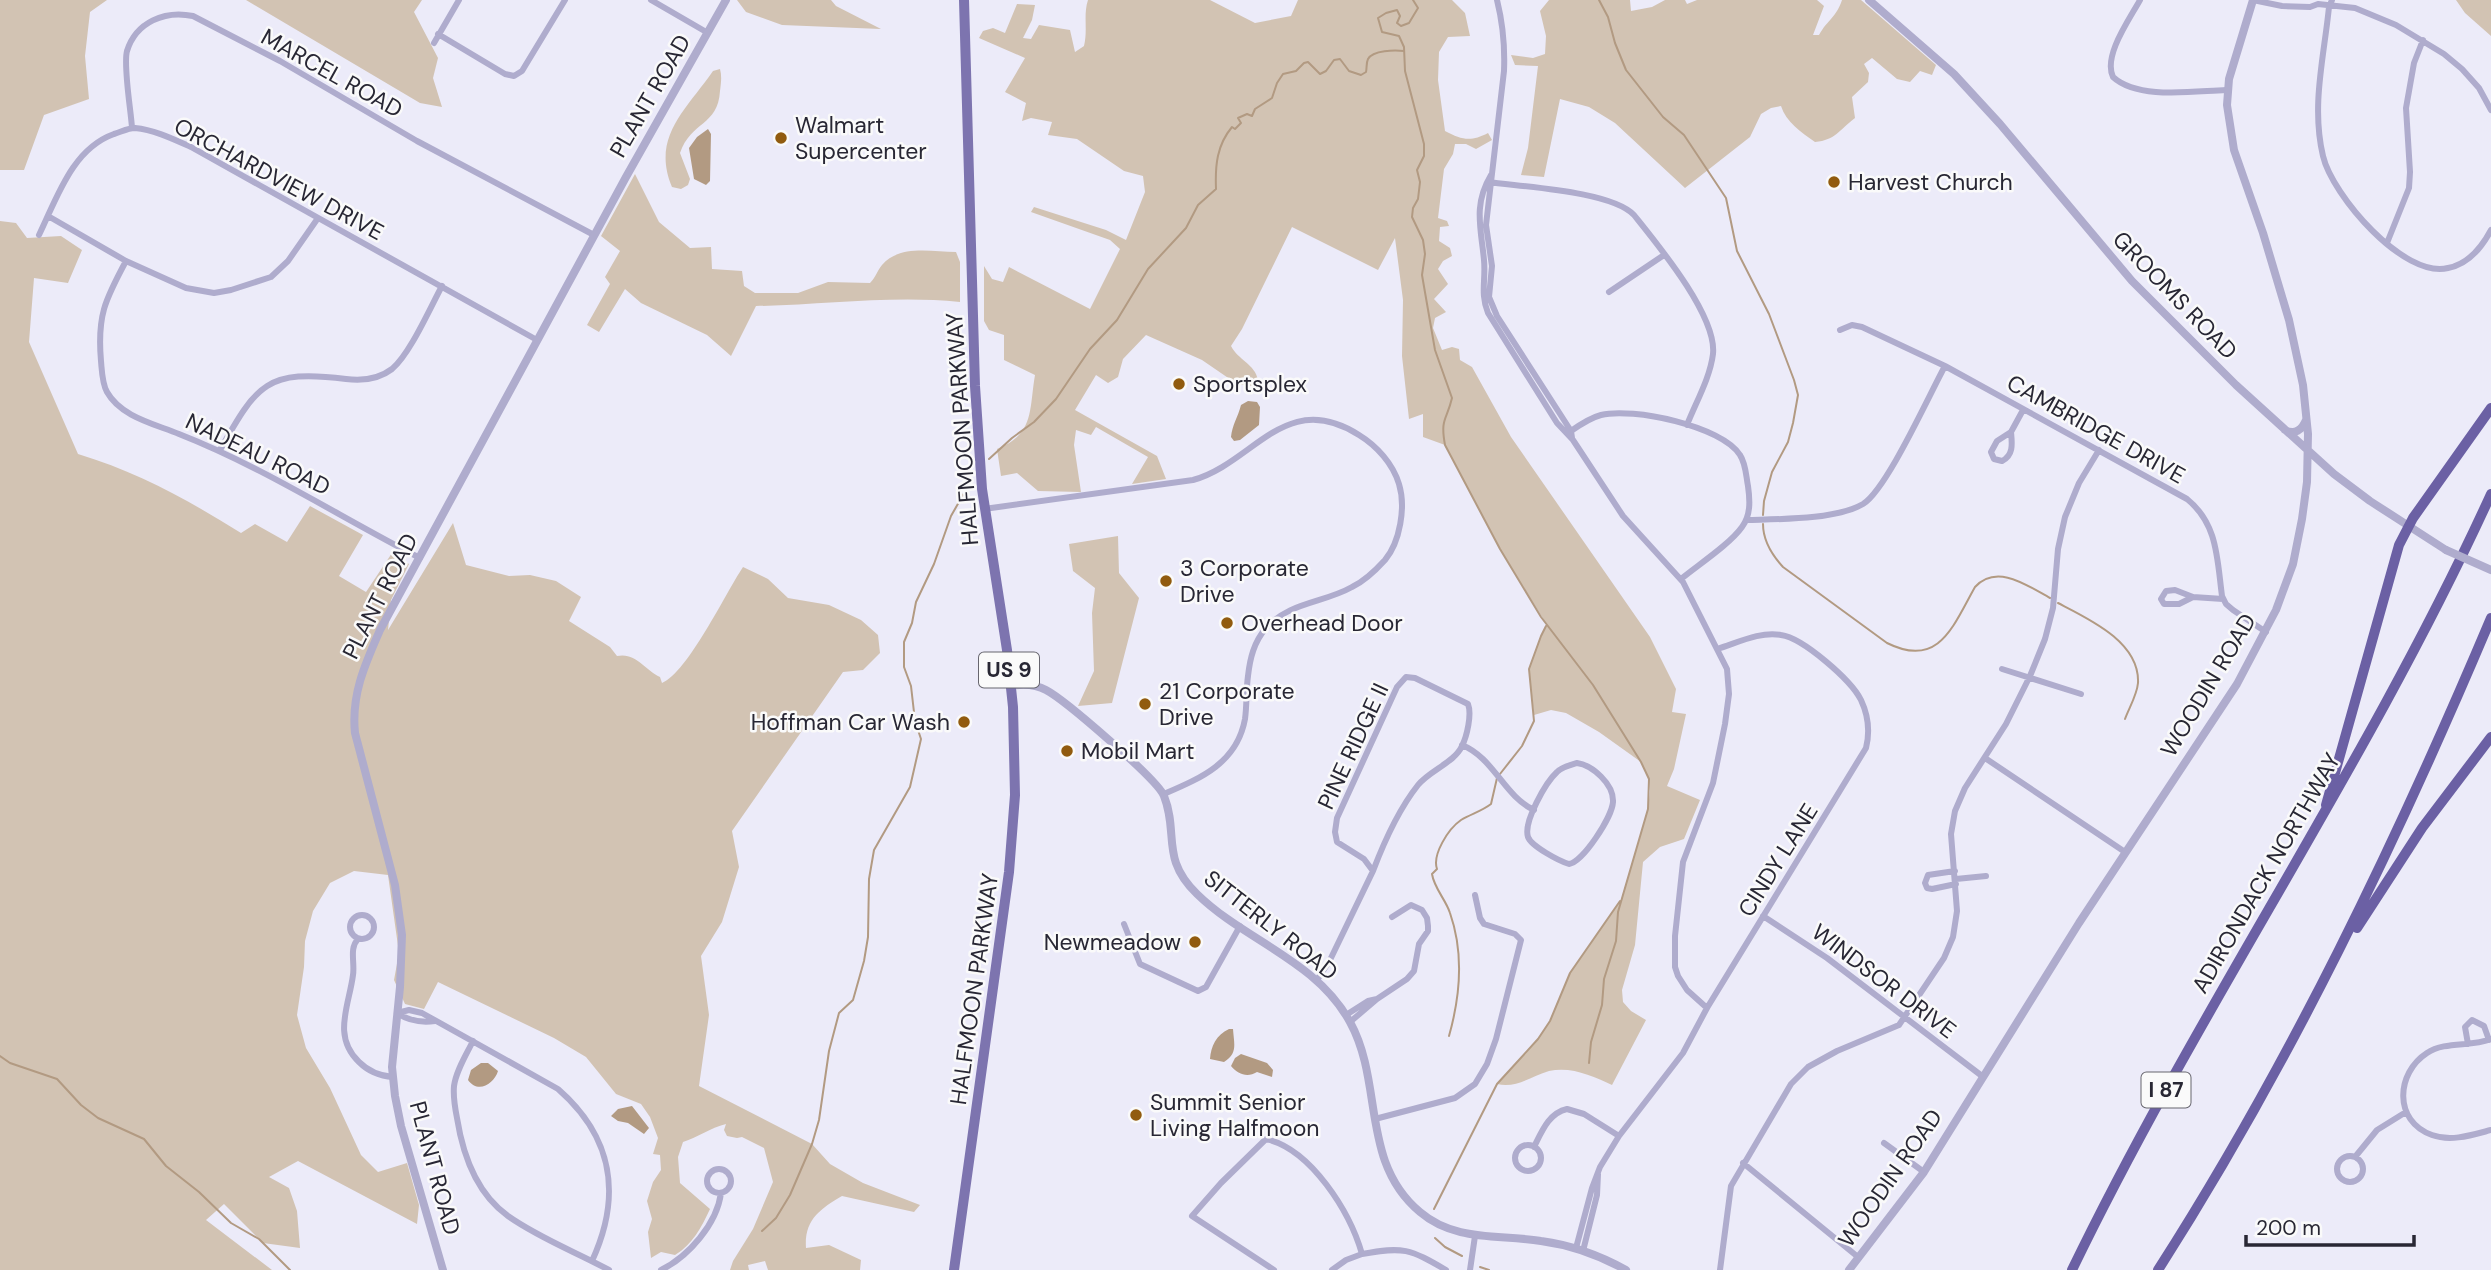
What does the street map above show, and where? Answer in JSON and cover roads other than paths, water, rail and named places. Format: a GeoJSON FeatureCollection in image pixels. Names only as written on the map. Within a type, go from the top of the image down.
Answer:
{"type":"FeatureCollection","features":[{"type":"Feature","properties":{"kind":"highway"},"geometry":{"type":"LineString","coordinates":[[2319,826],[2390,573],[2408,526],[2491,408]]}},
{"type":"Feature","properties":{"kind":"highway","name":"ADIRONDACK NORTHWAY"},"geometry":{"type":"LineString","coordinates":[[2072,1270],[2150,1119],[2319,826],[2412,657],[2458,568],[2491,494]]}},
{"type":"Feature","properties":{"kind":"highway"},"geometry":{"type":"LineString","coordinates":[[2332,969],[2425,772],[2491,618]]}},
{"type":"Feature","properties":{"kind":"highway"},"geometry":{"type":"LineString","coordinates":[[2158,1270],[2256,1105],[2332,969],[2422,828],[2491,737]]}},
{"type":"Feature","properties":{"kind":"main road","name":"HALFMOON PARKWAY"},"geometry":{"type":"LineString","coordinates":[[954,1270],[1009,872],[1016,795],[1010,685],[984,509],[975,386],[964,0]]}},
{"type":"Feature","properties":{"kind":"street"},"geometry":{"type":"LineString","coordinates":[[433,43],[459,0]]}},
{"type":"Feature","properties":{"kind":"street"},"geometry":{"type":"LineString","coordinates":[[438,34],[505,75],[514,76],[522,71],[565,0]]}},
{"type":"Feature","properties":{"kind":"street"},"geometry":{"type":"LineString","coordinates":[[651,0],[708,33]]}},
{"type":"Feature","properties":{"kind":"street","name":"PLANT ROAD"},"geometry":{"type":"LineString","coordinates":[[443,1270],[401,1126],[393,1077],[402,935],[394,885],[358,746],[353,718],[357,688],[367,657],[380,630],[594,235],[726,0]]}},
{"type":"Feature","properties":{"kind":"street"},"geometry":{"type":"LineString","coordinates":[[1497,0],[1503,26],[1504,71],[1489,182],[1482,294],[1557,423],[1569,433],[1634,531],[1681,579],[1727,669],[1729,679],[1725,724],[1713,783],[1683,862],[1675,936],[1675,967],[1678,976],[1687,990],[1707,1008]]}},
{"type":"Feature","properties":{"kind":"street","name":"GROOMS ROAD"},"geometry":{"type":"LineString","coordinates":[[1869,0],[1955,74],[2132,281],[2236,385],[2308,452],[2334,474],[2408,526],[2446,550],[2491,570]]}},
{"type":"Feature","properties":{"kind":"street"},"geometry":{"type":"LineString","coordinates":[[2140,0],[2110,57],[2113,77],[2130,88],[2148,91],[2226,90]]}},
{"type":"Feature","properties":{"kind":"street"},"geometry":{"type":"LineString","coordinates":[[2253,0],[2282,6],[2310,7],[2315,2],[2331,3],[2370,13],[2423,40],[2462,69],[2479,88],[2491,110]]}},
{"type":"Feature","properties":{"kind":"street","name":"WOODIN ROAD"},"geometry":{"type":"LineString","coordinates":[[1849,1270],[1924,1172],[2125,852],[2211,725],[2266,632],[2293,564],[2307,482],[2308,452],[2303,385],[2289,320],[2234,150],[2226,90],[2253,0]]}},
{"type":"Feature","properties":{"kind":"street"},"geometry":{"type":"LineString","coordinates":[[2331,3],[2318,93],[2317,124],[2323,157],[2337,190],[2387,243],[2418,264],[2432,268],[2448,268],[2475,254],[2491,230]]}},
{"type":"Feature","properties":{"kind":"street","name":"MARCEL ROAD"},"geometry":{"type":"LineString","coordinates":[[132,128],[128,50],[139,32],[153,19],[179,13],[193,16],[280,61],[406,135],[594,235]]}},
{"type":"Feature","properties":{"kind":"street"},"geometry":{"type":"LineString","coordinates":[[2387,243],[2409,188],[2406,108],[2414,63],[2423,40]]}},
{"type":"Feature","properties":{"kind":"street"},"geometry":{"type":"LineString","coordinates":[[39,235],[68,176],[88,149],[106,137],[132,128]]}},
{"type":"Feature","properties":{"kind":"street","name":"ORCHARDVIEW DRIVE"},"geometry":{"type":"LineString","coordinates":[[132,128],[156,133],[191,147],[537,340]]}},
{"type":"Feature","properties":{"kind":"street"},"geometry":{"type":"LineString","coordinates":[[1489,182],[1598,197],[1629,209],[1705,316],[1713,339],[1710,368],[1687,425]]}},
{"type":"Feature","properties":{"kind":"street"},"geometry":{"type":"LineString","coordinates":[[48,216],[126,261],[186,288],[214,293],[271,276],[281,269],[318,218]]}},
{"type":"Feature","properties":{"kind":"street"},"geometry":{"type":"LineString","coordinates":[[1609,292],[1664,255]]}},
{"type":"Feature","properties":{"kind":"street","name":"NADEAU ROAD"},"geometry":{"type":"LineString","coordinates":[[126,261],[102,310],[99,343],[101,366],[108,393],[120,408],[220,450],[420,558]]}},
{"type":"Feature","properties":{"kind":"street"},"geometry":{"type":"LineString","coordinates":[[220,450],[250,401],[279,379],[310,374],[355,380],[371,379],[390,370],[406,352],[442,286]]}},
{"type":"Feature","properties":{"kind":"street","name":"CAMBRIDGE DRIVE"},"geometry":{"type":"LineString","coordinates":[[1840,330],[1852,325],[1862,327],[1945,366],[2187,499],[2201,512],[2211,528],[2223,598]]}},
{"type":"Feature","properties":{"kind":"street"},"geometry":{"type":"LineString","coordinates":[[1747,520],[1832,514],[1865,503],[1880,486],[1945,366]]}},
{"type":"Feature","properties":{"kind":"street"},"geometry":{"type":"LineString","coordinates":[[2011,432],[2010,454],[2002,461],[1994,459],[1990,452],[1993,444],[2011,432],[2023,410]]}},
{"type":"Feature","properties":{"kind":"street"},"geometry":{"type":"LineString","coordinates":[[1569,433],[1590,419],[1614,412],[1637,413],[1687,425],[1727,442],[1741,457],[1749,494],[1747,520],[1737,534],[1681,579]]}},
{"type":"Feature","properties":{"kind":"street"},"geometry":{"type":"LineString","coordinates":[[2284,430],[2291,433],[2298,431],[2306,420]]}},
{"type":"Feature","properties":{"kind":"street"},"geometry":{"type":"LineString","coordinates":[[984,509],[1074,498],[1212,475],[1257,440],[1283,426],[1304,421],[1327,422],[1350,430],[1372,444],[1389,463],[1399,484],[1401,509],[1398,535],[1387,558],[1370,576],[1352,588],[1287,611],[1266,628],[1250,656],[1245,717],[1240,738],[1231,753],[1217,767],[1197,780],[1164,794],[1124,754],[1049,692],[1022,684],[1010,685]]}},
{"type":"Feature","properties":{"kind":"street"},"geometry":{"type":"LineString","coordinates":[[1720,1270],[1728,1196],[1743,1163],[1791,1084],[1808,1067],[1891,1029],[1905,1019],[1944,958],[1953,937],[1957,911],[1951,834],[1955,811],[1965,788],[2017,706],[2045,639],[2053,608],[2058,549],[2065,517],[2079,483],[2099,450]]}},
{"type":"Feature","properties":{"kind":"street"},"geometry":{"type":"LineString","coordinates":[[2307,482],[2311,473],[2318,470],[2334,474]]}},
{"type":"Feature","properties":{"kind":"street"},"geometry":{"type":"LineString","coordinates":[[2193,597],[2223,598],[2233,610],[2266,632]]}},
{"type":"Feature","properties":{"kind":"street","name":"CINDY LANE"},"geometry":{"type":"LineString","coordinates":[[1580,1249],[1599,1184],[1598,1172],[1619,1136],[1684,1053],[1707,1008],[1866,748],[1868,724],[1863,703],[1816,655],[1795,640],[1776,634],[1751,638],[1717,649]]}},
{"type":"Feature","properties":{"kind":"street"},"geometry":{"type":"LineString","coordinates":[[2002,668],[2081,694]]}},
{"type":"Feature","properties":{"kind":"street","name":"PINE RIDGE II"},"geometry":{"type":"LineString","coordinates":[[1373,871],[1364,859],[1337,842],[1336,825],[1339,812],[1363,759],[1402,680],[1406,677],[1415,678],[1468,704],[1470,710],[1462,745]]}},
{"type":"Feature","properties":{"kind":"street"},"geometry":{"type":"LineString","coordinates":[[1317,980],[1336,949],[1385,842],[1419,783],[1457,754],[1462,745],[1479,755],[1524,805],[1534,810]]}},
{"type":"Feature","properties":{"kind":"street"},"geometry":{"type":"LineString","coordinates":[[1985,758],[2038,791],[2125,852]]}},
{"type":"Feature","properties":{"kind":"street"},"geometry":{"type":"LineString","coordinates":[[1577,763],[1589,766],[1597,773],[1613,799],[1599,833],[1573,864],[1554,858],[1529,839],[1528,829],[1534,810],[1543,790],[1555,774],[1562,768],[1577,763]]}},
{"type":"Feature","properties":{"kind":"street","name":"SITTERLY ROAD"},"geometry":{"type":"LineString","coordinates":[[1164,794],[1170,843],[1179,872],[1197,894],[1304,969],[1317,980],[1348,1018],[1366,1067],[1384,1161],[1404,1196],[1420,1212],[1456,1231],[1475,1236],[1538,1240],[1580,1249],[1626,1270]]}},
{"type":"Feature","properties":{"kind":"street"},"geometry":{"type":"LineString","coordinates":[[1956,878],[1986,876]]}},
{"type":"Feature","properties":{"kind":"street"},"geometry":{"type":"LineString","coordinates":[[1375,1119],[1455,1098],[1475,1084],[1487,1064],[1521,942],[1516,934],[1490,928],[1482,922],[1475,895]]}},
{"type":"Feature","properties":{"kind":"street"},"geometry":{"type":"LineString","coordinates":[[1348,1018],[1411,975],[1415,966],[1419,944],[1428,931],[1425,914],[1415,906],[1406,906],[1392,917]]}},
{"type":"Feature","properties":{"kind":"street"},"geometry":{"type":"LineString","coordinates":[[366,916],[374,924],[374,932],[369,938],[358,939],[351,933],[350,925],[354,918],[366,916]]}},
{"type":"Feature","properties":{"kind":"street","name":"WINDSOR DRIVE"},"geometry":{"type":"LineString","coordinates":[[1763,916],[1827,958],[1982,1076]]}},
{"type":"Feature","properties":{"kind":"street"},"geometry":{"type":"LineString","coordinates":[[1125,924],[1140,964],[1198,991],[1206,987],[1240,926]]}},
{"type":"Feature","properties":{"kind":"street"},"geometry":{"type":"LineString","coordinates":[[358,939],[352,948],[354,965],[343,1034],[353,1057],[362,1066],[379,1075],[393,1077]]}},
{"type":"Feature","properties":{"kind":"street"},"geometry":{"type":"LineString","coordinates":[[1348,1018],[1359,1007],[1377,999]]}},
{"type":"Feature","properties":{"kind":"street"},"geometry":{"type":"LineString","coordinates":[[397,1013],[415,1021],[436,1021],[558,1089],[575,1104],[592,1126],[604,1152],[608,1178],[606,1225],[592,1261]]}},
{"type":"Feature","properties":{"kind":"street"},"geometry":{"type":"LineString","coordinates":[[2468,1044],[2465,1027],[2472,1020],[2481,1022],[2490,1040],[2468,1044],[2443,1047],[2428,1052],[2412,1066],[2405,1079],[2403,1094],[2406,1112],[2430,1135],[2446,1139],[2491,1130]]}},
{"type":"Feature","properties":{"kind":"street"},"geometry":{"type":"LineString","coordinates":[[473,1041],[457,1074],[454,1104],[462,1149],[478,1184],[509,1216],[609,1270]]}},
{"type":"Feature","properties":{"kind":"street"},"geometry":{"type":"LineString","coordinates":[[1534,1147],[1545,1125],[1557,1113],[1567,1109],[1584,1114],[1619,1136]]}},
{"type":"Feature","properties":{"kind":"street"},"geometry":{"type":"LineString","coordinates":[[2355,1157],[2376,1130],[2406,1112]]}},
{"type":"Feature","properties":{"kind":"street"},"geometry":{"type":"LineString","coordinates":[[1274,1270],[1192,1216],[1266,1139],[1286,1148],[1320,1178],[1346,1216],[1357,1236],[1362,1254]]}},
{"type":"Feature","properties":{"kind":"street"},"geometry":{"type":"LineString","coordinates":[[1884,1143],[1924,1172]]}},
{"type":"Feature","properties":{"kind":"street"},"geometry":{"type":"LineString","coordinates":[[1522,1146],[1534,1147],[1540,1153],[1538,1166],[1530,1171],[1521,1169],[1516,1163],[1516,1152],[1522,1146]]}},
{"type":"Feature","properties":{"kind":"street"},"geometry":{"type":"LineString","coordinates":[[2346,1157],[2355,1157],[2361,1164],[2360,1176],[2352,1181],[2343,1180],[2337,1172],[2339,1163],[2346,1157]]}},
{"type":"Feature","properties":{"kind":"street"},"geometry":{"type":"LineString","coordinates":[[1743,1163],[1858,1257]]}},
{"type":"Feature","properties":{"kind":"street"},"geometry":{"type":"LineString","coordinates":[[661,1270],[677,1262],[695,1245],[716,1211],[721,1193]]}},
{"type":"Feature","properties":{"kind":"street"},"geometry":{"type":"LineString","coordinates":[[1470,1270],[1475,1236]]}},
{"type":"Feature","properties":{"kind":"street"},"geometry":{"type":"LineString","coordinates":[[1332,1270],[1346,1260],[1362,1254],[1398,1248],[1412,1252],[1446,1270]]}},
{"type":"Feature","properties":{"kind":"waterway"},"geometry":{"type":"LineString","coordinates":[[1413,0],[1418,8],[1409,23],[1401,26],[1397,23],[1400,16],[1397,10],[1378,18],[1382,32],[1399,36],[1404,47],[1405,71],[1424,144],[1424,156],[1417,170],[1420,182],[1418,199],[1412,217],[1423,240],[1425,254],[1422,275],[1435,350],[1452,398],[1444,424],[1445,445],[1500,549],[1541,617],[1593,685],[1649,779],[1648,809],[1618,912],[1616,941],[1604,979],[1602,1005],[1591,1042],[1589,1063]]}},
{"type":"Feature","properties":{"kind":"waterway"},"geometry":{"type":"LineString","coordinates":[[1599,0],[1608,17],[1626,70],[1663,117],[1684,135],[1726,198],[1737,251],[1769,314],[1794,380],[1798,395],[1793,423],[1788,442],[1772,472],[1763,515]]}},
{"type":"Feature","properties":{"kind":"waterway"},"geometry":{"type":"LineString","coordinates":[[989,459],[1034,422],[1056,399],[1090,349],[1117,320],[1148,269],[1186,228],[1198,205],[1216,189],[1220,148],[1232,127],[1235,129],[1241,123],[1238,118],[1247,114],[1252,116],[1255,109],[1272,98],[1283,74],[1296,71],[1304,63],[1308,62],[1320,74],[1326,71],[1334,60],[1340,59],[1349,71],[1361,75],[1366,72],[1368,59],[1374,54],[1404,51]]}},
{"type":"Feature","properties":{"kind":"waterway"},"geometry":{"type":"LineString","coordinates":[[762,1231],[776,1218],[790,1195],[812,1144],[819,1120],[829,1051],[839,1013],[853,1000],[864,961],[868,937],[869,879],[874,850],[910,787],[921,739],[915,721],[911,686],[904,667],[904,642],[912,623],[916,602],[934,564],[951,516],[967,488]]}},
{"type":"Feature","properties":{"kind":"waterway"},"geometry":{"type":"LineString","coordinates":[[1763,524],[1769,547],[1783,567],[1887,643],[1905,650],[1920,651],[1932,647],[1942,639],[1951,629],[1975,587],[1984,580],[1993,577],[2012,579],[2050,598]]}},
{"type":"Feature","properties":{"kind":"waterway"},"geometry":{"type":"LineString","coordinates":[[2058,603],[2084,616],[2110,634],[2131,655],[2138,683],[2125,719]]}},
{"type":"Feature","properties":{"kind":"waterway"},"geometry":{"type":"LineString","coordinates":[[1500,774],[1522,746],[1534,721],[1529,669],[1546,626]]}},
{"type":"Feature","properties":{"kind":"waterway"},"geometry":{"type":"LineString","coordinates":[[1449,1036],[1456,1006],[1459,959],[1450,913],[1432,874],[1437,869],[1439,850],[1451,829],[1461,820],[1491,804],[1497,778]]}},
{"type":"Feature","properties":{"kind":"waterway"},"geometry":{"type":"LineString","coordinates":[[1434,1209],[1497,1084],[1538,1039],[1550,1021],[1570,973],[1620,901]]}},
{"type":"Feature","properties":{"kind":"waterway"},"geometry":{"type":"LineString","coordinates":[[0,1056],[10,1063],[57,1079],[81,1105],[98,1118],[144,1139],[166,1166],[199,1192],[231,1223],[259,1239],[290,1270]]}},
{"type":"Feature","properties":{"kind":"waterway"},"geometry":{"type":"LineString","coordinates":[[1435,1238],[1462,1256]]}},
{"type":"Feature","properties":{"kind":"waterway"},"geometry":{"type":"LineString","coordinates":[[1480,1267],[1489,1270]]}},
{"type":"Feature","properties":{"kind":"place","name":"Walmart Supercenter"},"geometry":{"type":"Point","coordinates":[781,138]}},
{"type":"Feature","properties":{"kind":"place","name":"Harvest Church"},"geometry":{"type":"Point","coordinates":[1834,182]}},
{"type":"Feature","properties":{"kind":"place","name":"Sportsplex"},"geometry":{"type":"Point","coordinates":[1179,384]}},
{"type":"Feature","properties":{"kind":"place","name":"3 Corporate Drive"},"geometry":{"type":"Point","coordinates":[1166,581]}},
{"type":"Feature","properties":{"kind":"place","name":"Overhead Door"},"geometry":{"type":"Point","coordinates":[1227,623]}},
{"type":"Feature","properties":{"kind":"place","name":"21 Corporate Drive"},"geometry":{"type":"Point","coordinates":[1145,704]}},
{"type":"Feature","properties":{"kind":"place","name":"Hoffman Car Wash"},"geometry":{"type":"Point","coordinates":[964,722]}},
{"type":"Feature","properties":{"kind":"place","name":"Mobil Mart"},"geometry":{"type":"Point","coordinates":[1067,751]}},
{"type":"Feature","properties":{"kind":"place","name":"Newmeadow"},"geometry":{"type":"Point","coordinates":[1195,942]}},
{"type":"Feature","properties":{"kind":"place","name":"Summit Senior Living Halfmoon"},"geometry":{"type":"Point","coordinates":[1136,1115]}}]}
